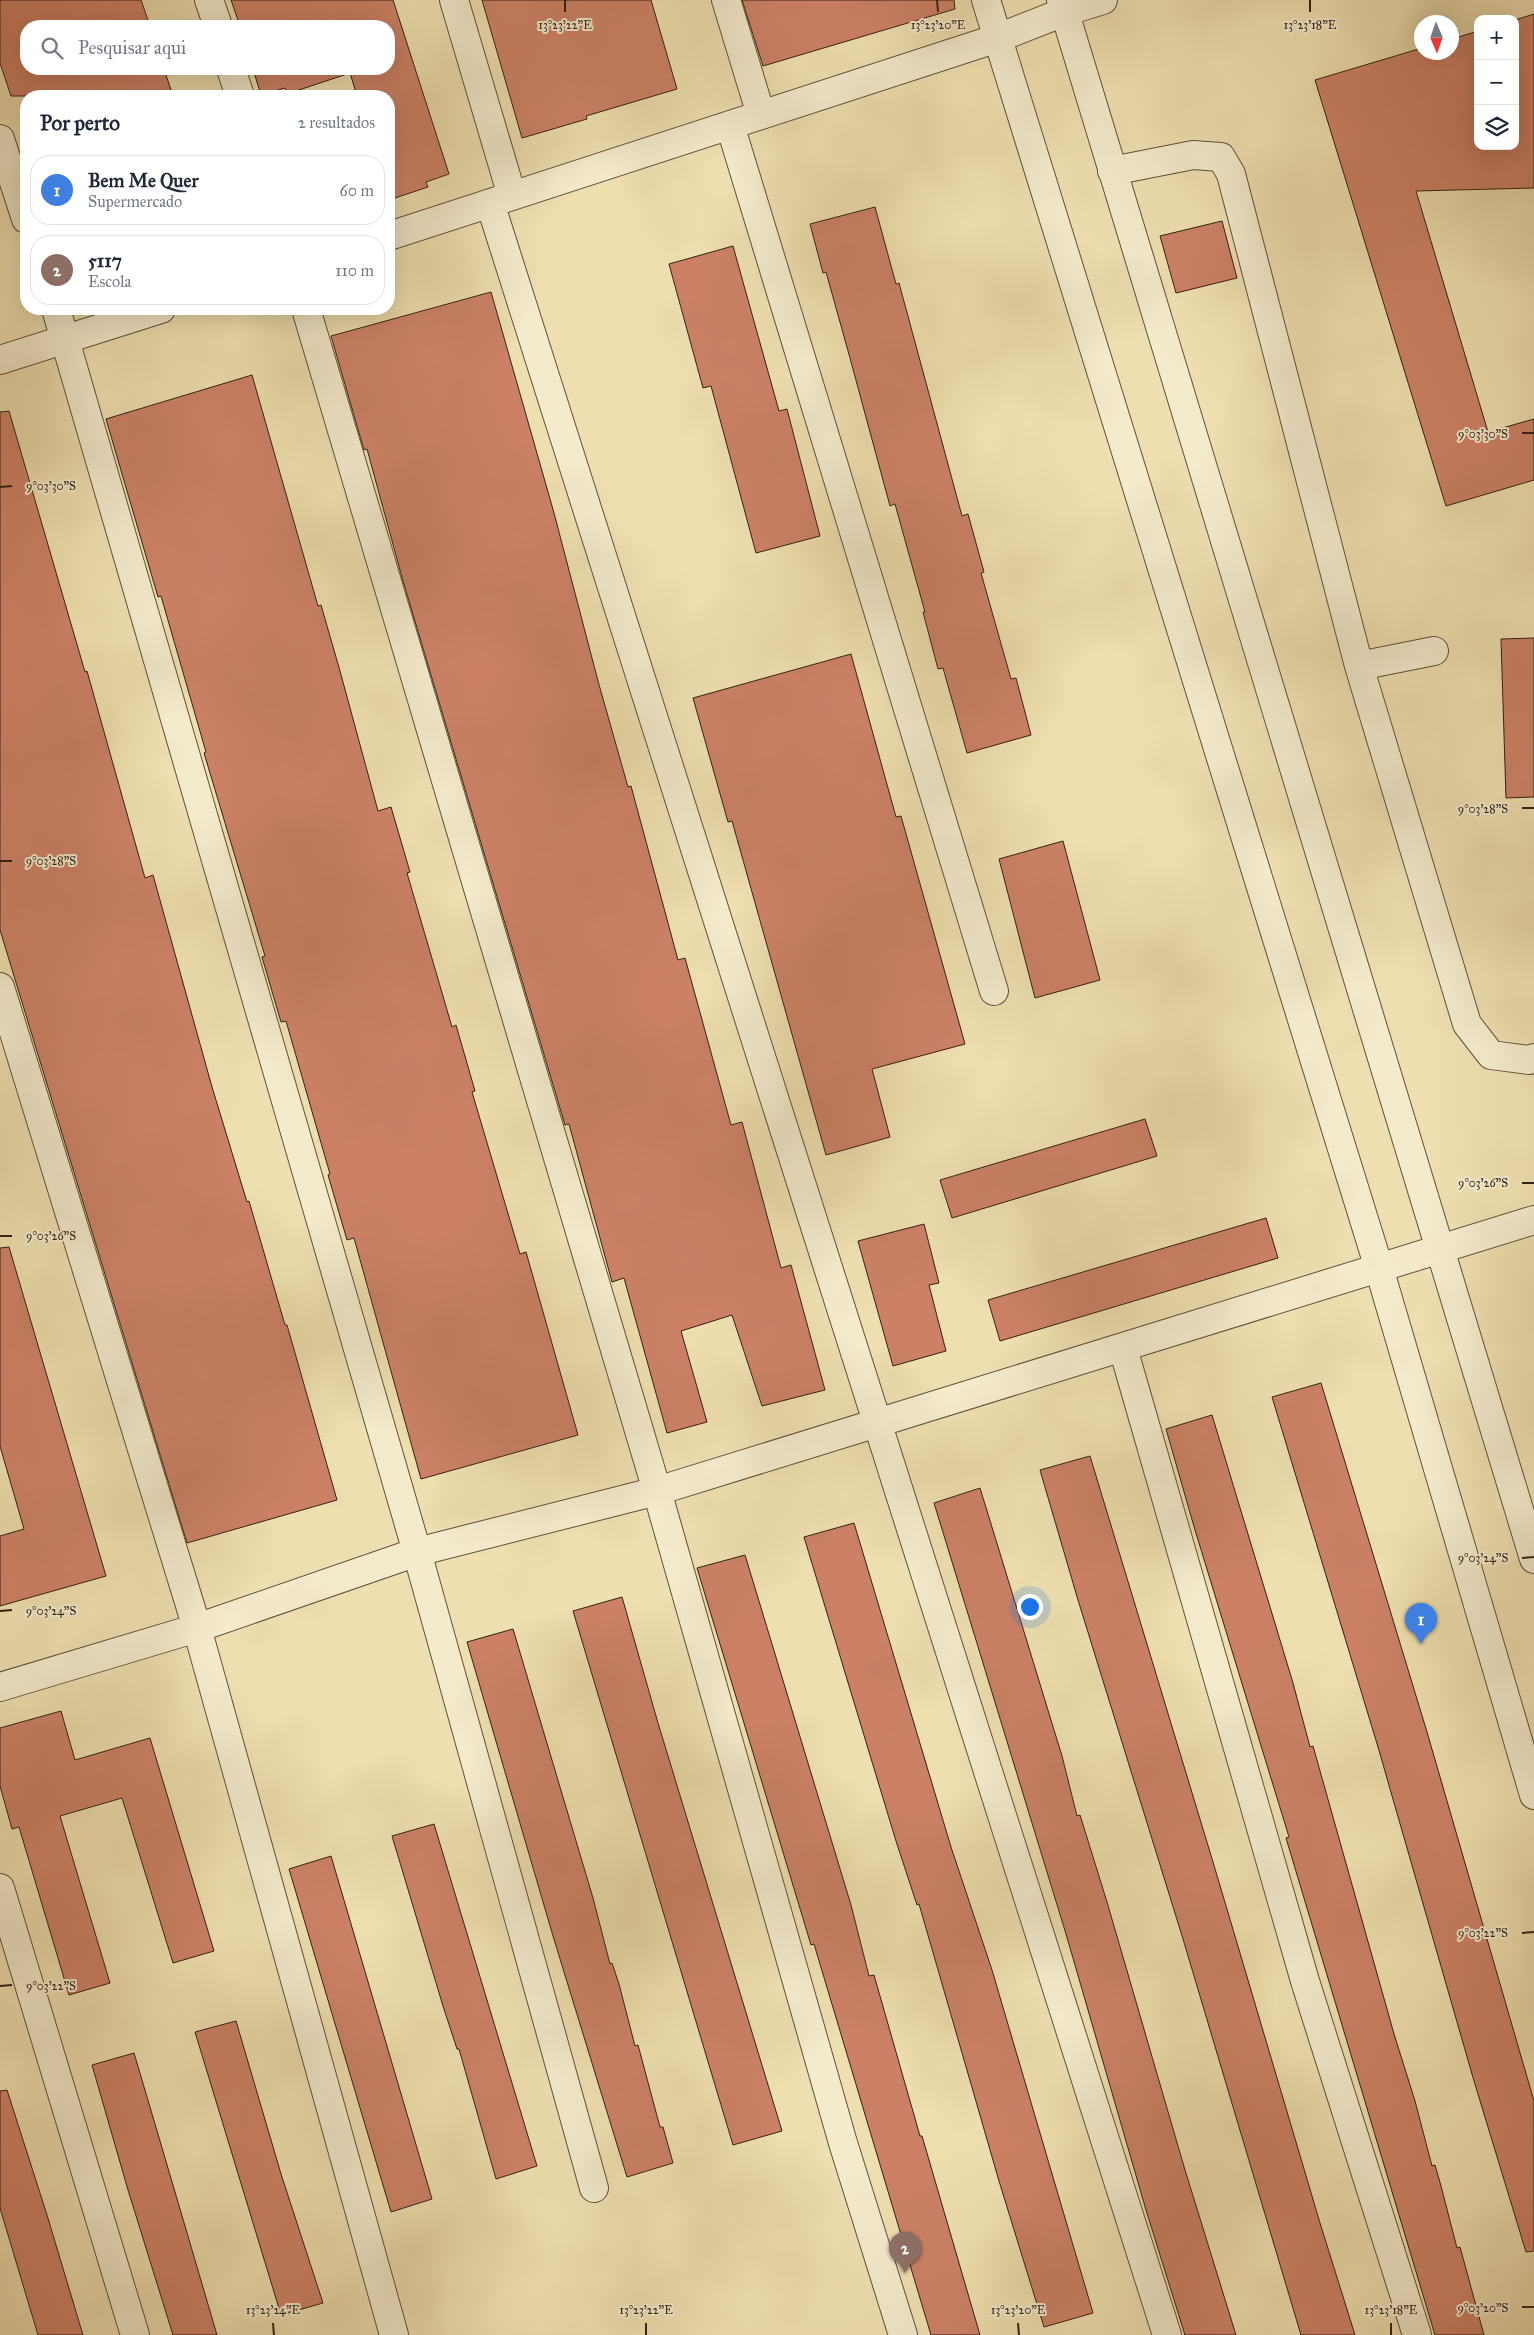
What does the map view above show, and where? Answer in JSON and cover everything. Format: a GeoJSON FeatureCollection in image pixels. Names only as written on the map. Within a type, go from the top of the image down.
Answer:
{"type":"FeatureCollection","features":[{"type":"Feature","properties":{"kind":"street"},"geometry":{"type":"LineString","coordinates":[[209,0],[216,20]]}},
{"type":"Feature","properties":{"kind":"street"},"geometry":{"type":"LineString","coordinates":[[454,0],[501,199],[877,1424],[1167,2335]]}},
{"type":"Feature","properties":{"kind":"street"},"geometry":{"type":"LineString","coordinates":[[726,0],[761,116]]}},
{"type":"Feature","properties":{"kind":"street"},"geometry":{"type":"LineString","coordinates":[[986,0],[1379,1268],[1534,1795]]}},
{"type":"Feature","properties":{"kind":"street"},"geometry":{"type":"LineString","coordinates":[[395,234],[998,38],[1063,6],[1103,0]]}},
{"type":"Feature","properties":{"kind":"street"},"geometry":{"type":"LineString","coordinates":[[1063,6],[1534,1559]]}},
{"type":"Feature","properties":{"kind":"street"},"geometry":{"type":"LineString","coordinates":[[233,75],[238,90]]}},
{"type":"Feature","properties":{"kind":"street"},"geometry":{"type":"LineString","coordinates":[[730,125],[994,991]]}},
{"type":"Feature","properties":{"kind":"street"},"geometry":{"type":"LineString","coordinates":[[0,139],[20,201]]}},
{"type":"Feature","properties":{"kind":"street"},"geometry":{"type":"LineString","coordinates":[[1112,171],[1193,155],[1221,157],[1231,174],[1359,666],[1467,1024],[1491,1055],[1530,1060],[1534,1058]]}},
{"type":"Feature","properties":{"kind":"street"},"geometry":{"type":"LineString","coordinates":[[58,315],[417,1552],[594,2188]]}},
{"type":"Feature","properties":{"kind":"street"},"geometry":{"type":"LineString","coordinates":[[0,360],[142,315]]}},
{"type":"Feature","properties":{"kind":"street"},"geometry":{"type":"LineString","coordinates":[[308,315],[657,1491],[843,2143],[903,2335]]}},
{"type":"Feature","properties":{"kind":"street"},"geometry":{"type":"LineString","coordinates":[[1359,666],[1434,651]]}},
{"type":"Feature","properties":{"kind":"street"},"geometry":{"type":"LineString","coordinates":[[0,987],[197,1628],[394,2335]]}},
{"type":"Feature","properties":{"kind":"street"},"geometry":{"type":"LineString","coordinates":[[0,1687],[197,1628],[417,1552],[657,1491],[1534,1220]]}},
{"type":"Feature","properties":{"kind":"street"},"geometry":{"type":"LineString","coordinates":[[1123,1348],[1305,1981],[1417,2335]]}},
{"type":"Feature","properties":{"kind":"street"},"geometry":{"type":"LineString","coordinates":[[0,1888],[135,2335]]}},
{"type":"Feature","properties":{"kind":"building"},"geometry":{"type":"Polygon","coordinates":[[[0,0],[141,0],[148,20],[20,20],[20,75],[166,75],[171,90],[20,90],[20,96],[11,96],[0,63],[0,0]]]}},
{"type":"Feature","properties":{"kind":"building"},"geometry":{"type":"Polygon","coordinates":[[[231,0],[393,0],[449,174],[426,182],[428,187],[395,198],[395,90],[355,90],[351,75],[395,75],[395,20],[238,20],[231,0]]]}},
{"type":"Feature","properties":{"kind":"building"},"geometry":{"type":"Polygon","coordinates":[[[482,0],[651,0],[677,89],[586,116],[587,119],[522,138],[482,0]]]}},
{"type":"Feature","properties":{"kind":"building"},"geometry":{"type":"Polygon","coordinates":[[[742,0],[954,0],[955,9],[763,66],[742,0]]]}},
{"type":"Feature","properties":{"kind":"building"},"geometry":{"type":"Polygon","coordinates":[[[1534,14],[1534,188],[1416,191],[1488,432],[1534,419],[1534,480],[1446,506],[1315,80],[1414,50],[1414,60],[1459,60],[1459,37],[1474,32],[1474,150],[1519,150],[1519,19],[1534,14]]]}},
{"type":"Feature","properties":{"kind":"building"},"geometry":{"type":"Polygon","coordinates":[[[255,75],[344,75],[299,90],[286,90],[285,88],[259,90],[255,75]]]}},
{"type":"Feature","properties":{"kind":"building"},"geometry":{"type":"Polygon","coordinates":[[[875,207],[896,284],[899,283],[962,516],[968,514],[984,572],[981,573],[1011,679],[1016,678],[1031,735],[967,753],[943,668],[938,669],[923,612],[925,612],[895,504],[890,506],[826,272],[823,273],[810,224],[875,207]]]}},
{"type":"Feature","properties":{"kind":"building"},"geometry":{"type":"Polygon","coordinates":[[[1222,221],[1237,278],[1176,293],[1160,236],[1222,221]]]}},
{"type":"Feature","properties":{"kind":"building"},"geometry":{"type":"Polygon","coordinates":[[[733,246],[779,411],[787,409],[820,536],[756,553],[711,386],[703,388],[669,264],[733,246]]]}},
{"type":"Feature","properties":{"kind":"building"},"geometry":{"type":"Polygon","coordinates":[[[491,292],[554,513],[598,681],[628,787],[631,786],[678,960],[685,958],[731,1125],[742,1122],[781,1268],[791,1265],[825,1390],[762,1406],[732,1315],[681,1331],[707,1422],[667,1433],[624,1278],[612,1282],[569,1124],[565,1125],[403,581],[367,449],[364,450],[331,336],[491,292]]]}},
{"type":"Feature","properties":{"kind":"building"},"geometry":{"type":"Polygon","coordinates":[[[252,375],[318,606],[321,605],[378,811],[391,807],[410,872],[407,873],[452,1027],[456,1025],[475,1091],[472,1092],[520,1254],[526,1252],[578,1435],[421,1479],[354,1238],[347,1240],[286,1021],[281,1022],[262,957],[265,956],[204,753],[206,752],[161,596],[158,597],[106,419],[252,375]]]}},
{"type":"Feature","properties":{"kind":"building"},"geometry":{"type":"Polygon","coordinates":[[[9,411],[85,672],[87,671],[145,878],[153,875],[212,1087],[247,1202],[249,1201],[285,1325],[287,1325],[337,1500],[187,1543],[0,930],[0,412],[9,411]]]}},
{"type":"Feature","properties":{"kind":"building"},"geometry":{"type":"Polygon","coordinates":[[[1534,638],[1534,797],[1506,798],[1501,639],[1534,638]]]}},
{"type":"Feature","properties":{"kind":"building"},"geometry":{"type":"Polygon","coordinates":[[[851,654],[896,817],[901,816],[965,1044],[872,1069],[890,1137],[826,1155],[732,821],[728,822],[693,698],[851,654]]]}},
{"type":"Feature","properties":{"kind":"building"},"geometry":{"type":"Polygon","coordinates":[[[1063,841],[1100,980],[1035,998],[999,859],[1063,841]]]}},
{"type":"Feature","properties":{"kind":"building"},"geometry":{"type":"Polygon","coordinates":[[[1145,1119],[1157,1156],[952,1218],[940,1180],[1145,1119]]]}},
{"type":"Feature","properties":{"kind":"building"},"geometry":{"type":"Polygon","coordinates":[[[1266,1218],[1278,1258],[1000,1341],[988,1300],[1266,1218]]]}},
{"type":"Feature","properties":{"kind":"building"},"geometry":{"type":"Polygon","coordinates":[[[924,1224],[939,1283],[929,1285],[946,1351],[893,1366],[858,1241],[924,1224]]]}},
{"type":"Feature","properties":{"kind":"building"},"geometry":{"type":"Polygon","coordinates":[[[9,1247],[106,1576],[0,1606],[0,1536],[24,1529],[0,1446],[0,1248],[9,1247]]]}},
{"type":"Feature","properties":{"kind":"building"},"geometry":{"type":"Polygon","coordinates":[[[1321,1383],[1427,1732],[1534,2101],[1534,2251],[1526,2252],[1474,2081],[1378,1747],[1272,1397],[1321,1383]]]}},
{"type":"Feature","properties":{"kind":"building"},"geometry":{"type":"Polygon","coordinates":[[[1212,1415],[1293,1683],[1310,1747],[1313,1746],[1432,2166],[1435,2165],[1457,2248],[1460,2247],[1484,2335],[1435,2335],[1286,1838],[1289,1837],[1166,1429],[1212,1415]]]}},
{"type":"Feature","properties":{"kind":"building"},"geometry":{"type":"Polygon","coordinates":[[[1090,1456],[1355,2335],[1301,2335],[1183,1939],[1078,1600],[1040,1470],[1090,1456]]]}},
{"type":"Feature","properties":{"kind":"building"},"geometry":{"type":"Polygon","coordinates":[[[980,1488],[1062,1756],[1077,1816],[1080,1815],[1107,1902],[1185,2170],[1236,2335],[1185,2335],[1146,2210],[1066,1934],[934,1503],[980,1488]]]}},
{"type":"Feature","properties":{"kind":"building"},"geometry":{"type":"Polygon","coordinates":[[[854,1523],[951,1847],[992,1970],[1093,2313],[1044,2327],[999,2181],[919,1904],[917,1905],[896,1841],[804,1537],[854,1523]]]}},
{"type":"Feature","properties":{"kind":"building"},"geometry":{"type":"Polygon","coordinates":[[[745,1555],[851,1905],[869,1976],[874,1975],[980,2335],[931,2335],[814,1944],[811,1945],[697,1568],[745,1555]]]}},
{"type":"Feature","properties":{"kind":"building"},"geometry":{"type":"Polygon","coordinates":[[[622,1597],[658,1723],[782,2131],[733,2145],[573,1611],[622,1597]]]}},
{"type":"Feature","properties":{"kind":"building"},"geometry":{"type":"Polygon","coordinates":[[[513,1629],[593,1898],[610,1964],[612,1963],[619,1984],[635,2046],[638,2045],[660,2127],[663,2127],[673,2163],[627,2177],[553,1936],[467,1642],[513,1629]]]}},
{"type":"Feature","properties":{"kind":"building"},"geometry":{"type":"Polygon","coordinates":[[[61,1711],[75,1760],[150,1738],[214,1951],[173,1963],[122,1798],[60,1816],[110,1983],[69,1995],[19,1827],[12,1829],[0,1786],[0,1728],[61,1711]]]}},
{"type":"Feature","properties":{"kind":"building"},"geometry":{"type":"Polygon","coordinates":[[[434,1824],[537,2166],[496,2179],[459,2049],[457,2049],[443,2006],[392,1836],[434,1824]]]}},
{"type":"Feature","properties":{"kind":"building"},"geometry":{"type":"Polygon","coordinates":[[[331,1856],[432,2199],[391,2212],[289,1869],[331,1856]]]}},
{"type":"Feature","properties":{"kind":"building"},"geometry":{"type":"Polygon","coordinates":[[[236,2021],[281,2174],[323,2303],[281,2315],[195,2032],[236,2021]]]}},
{"type":"Feature","properties":{"kind":"building"},"geometry":{"type":"Polygon","coordinates":[[[134,2053],[217,2335],[173,2335],[128,2190],[92,2065],[134,2053]]]}},
{"type":"Feature","properties":{"kind":"building"},"geometry":{"type":"Polygon","coordinates":[[[7,2090],[83,2335],[38,2335],[0,2208],[0,2091],[7,2090]]]}},
{"type":"Feature","properties":{"kind":"place","name":"Bem Me Quer"},"geometry":{"type":"Point","coordinates":[1421,1644]}},
{"type":"Feature","properties":{"kind":"place","name":"5117"},"geometry":{"type":"Point","coordinates":[905,2273]}}]}
